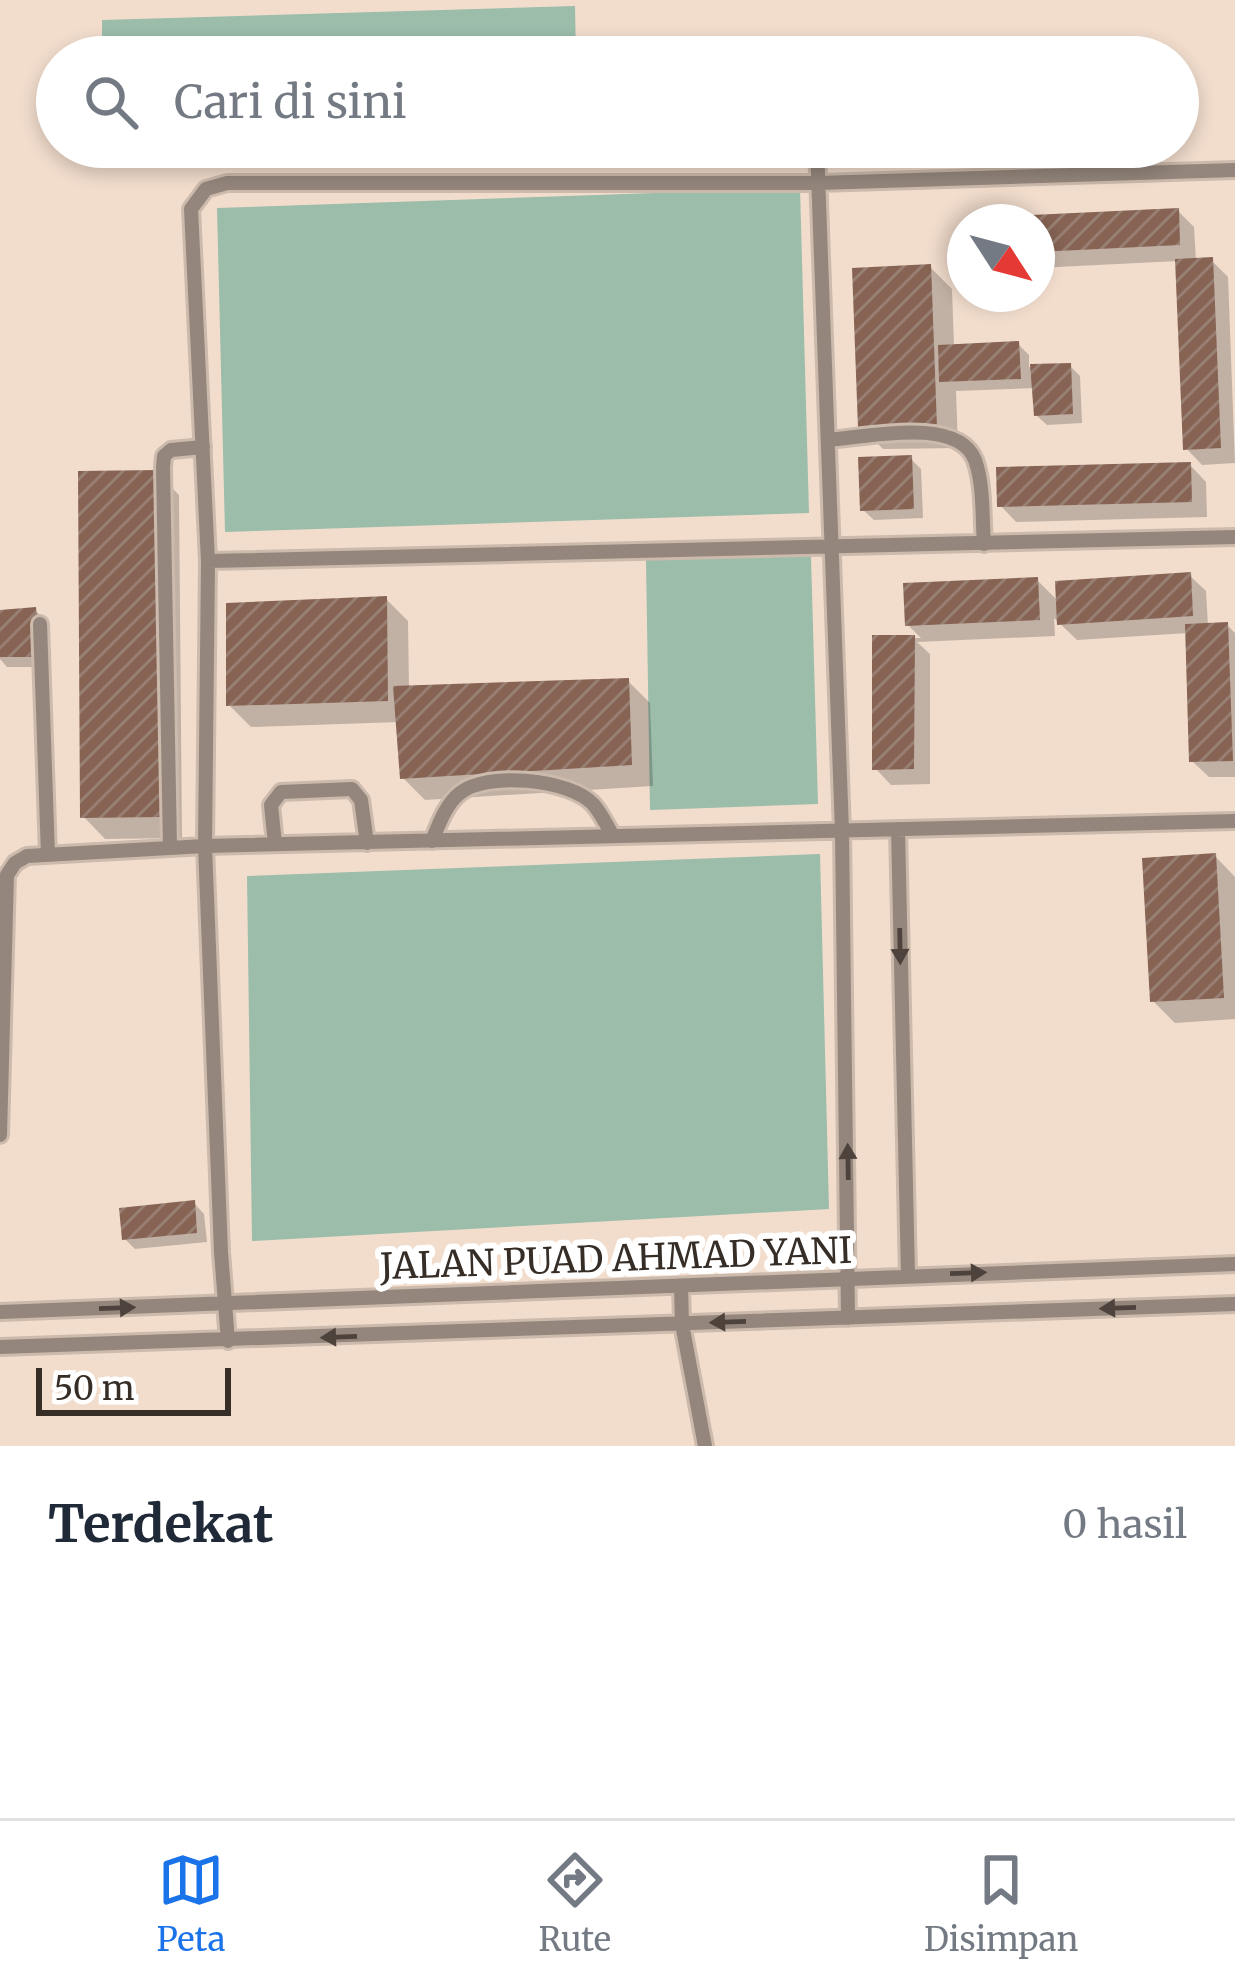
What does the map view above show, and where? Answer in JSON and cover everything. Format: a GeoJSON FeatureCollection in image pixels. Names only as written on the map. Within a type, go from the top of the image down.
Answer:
{"type":"FeatureCollection","features":[{"type":"Feature","properties":{"kind":"lane"},"geometry":{"type":"LineString","coordinates":[[819,168],[842,830],[848,1318]]}},
{"type":"Feature","properties":{"kind":"lane"},"geometry":{"type":"LineString","coordinates":[[228,1341],[220,1252],[205,846],[208,561],[191,208],[206,189],[226,183],[819,183],[1235,170]]}},
{"type":"Feature","properties":{"kind":"lane"},"geometry":{"type":"LineString","coordinates":[[828,440],[947,434],[966,444],[976,464],[984,544]]}},
{"type":"Feature","properties":{"kind":"lane"},"geometry":{"type":"LineString","coordinates":[[170,848],[163,467],[164,456],[172,450],[203,447]]}},
{"type":"Feature","properties":{"kind":"lane"},"geometry":{"type":"LineString","coordinates":[[208,561],[1235,537]]}},
{"type":"Feature","properties":{"kind":"lane"},"geometry":{"type":"LineString","coordinates":[[40,624],[48,855]]}},
{"type":"Feature","properties":{"kind":"lane"},"geometry":{"type":"LineString","coordinates":[[432,841],[443,814],[461,791],[509,781],[572,788],[594,805],[613,836]]}},
{"type":"Feature","properties":{"kind":"lane"},"geometry":{"type":"LineString","coordinates":[[275,844],[272,806],[281,792],[352,789],[362,800],[367,843]]}},
{"type":"Feature","properties":{"kind":"lane"},"geometry":{"type":"LineString","coordinates":[[0,1136],[7,875],[27,856],[205,846],[1235,821]]}},
{"type":"Feature","properties":{"kind":"lane"},"geometry":{"type":"LineString","coordinates":[[898,829],[908,1275]]}},
{"type":"Feature","properties":{"kind":"lane","name":"JALAN PUAD AHMAD YANI"},"geometry":{"type":"LineString","coordinates":[[0,1311],[1235,1264]]}},
{"type":"Feature","properties":{"kind":"lane"},"geometry":{"type":"LineString","coordinates":[[681,1286],[682,1324],[704,1446]]}},
{"type":"Feature","properties":{"kind":"lane","name":"JALAN PUAD AHMAD YANI"},"geometry":{"type":"LineString","coordinates":[[0,1347],[1235,1304]]}},
{"type":"Feature","properties":{"kind":"green space"},"geometry":{"type":"Polygon","coordinates":[[[575,6],[576,36],[102,36],[102,20],[575,6]]]}},
{"type":"Feature","properties":{"kind":"green space"},"geometry":{"type":"Polygon","coordinates":[[[800,188],[809,513],[225,532],[217,208],[800,188]]]}},
{"type":"Feature","properties":{"kind":"green space"},"geometry":{"type":"Polygon","coordinates":[[[811,556],[818,804],[650,810],[646,560],[811,556]]]}},
{"type":"Feature","properties":{"kind":"green space"},"geometry":{"type":"Polygon","coordinates":[[[820,854],[829,1209],[252,1241],[247,876],[820,854]]]}},
{"type":"Feature","properties":{"kind":"building"},"geometry":{"type":"Polygon","coordinates":[[[1179,208],[1180,245],[1055,251],[1055,214],[1179,208]]]}},
{"type":"Feature","properties":{"kind":"building"},"geometry":{"type":"Polygon","coordinates":[[[1213,257],[1221,448],[1183,450],[1175,259],[1213,257]]]}},
{"type":"Feature","properties":{"kind":"building"},"geometry":{"type":"Polygon","coordinates":[[[931,264],[937,427],[858,428],[852,268],[931,264]]]}},
{"type":"Feature","properties":{"kind":"building"},"geometry":{"type":"Polygon","coordinates":[[[1019,341],[1021,379],[939,382],[938,345],[1019,341]]]}},
{"type":"Feature","properties":{"kind":"building"},"geometry":{"type":"Polygon","coordinates":[[[1071,363],[1073,414],[1034,416],[1030,364],[1071,363]]]}},
{"type":"Feature","properties":{"kind":"building"},"geometry":{"type":"Polygon","coordinates":[[[912,455],[914,509],[860,511],[858,457],[912,455]]]}},
{"type":"Feature","properties":{"kind":"building"},"geometry":{"type":"Polygon","coordinates":[[[1191,462],[1192,502],[997,507],[996,467],[1191,462]]]}},
{"type":"Feature","properties":{"kind":"building"},"geometry":{"type":"Polygon","coordinates":[[[159,470],[161,817],[80,818],[78,471],[159,470]]]}},
{"type":"Feature","properties":{"kind":"building"},"geometry":{"type":"Polygon","coordinates":[[[1191,572],[1193,616],[1057,625],[1055,581],[1191,572]]]}},
{"type":"Feature","properties":{"kind":"building"},"geometry":{"type":"Polygon","coordinates":[[[1038,577],[1040,620],[905,626],[903,583],[1038,577]]]}},
{"type":"Feature","properties":{"kind":"building"},"geometry":{"type":"Polygon","coordinates":[[[387,596],[388,701],[226,706],[226,603],[387,596]]]}},
{"type":"Feature","properties":{"kind":"building"},"geometry":{"type":"Polygon","coordinates":[[[36,607],[41,657],[0,657],[0,610],[36,607]]]}},
{"type":"Feature","properties":{"kind":"building"},"geometry":{"type":"Polygon","coordinates":[[[1228,622],[1233,761],[1189,762],[1185,624],[1228,622]]]}},
{"type":"Feature","properties":{"kind":"building"},"geometry":{"type":"Polygon","coordinates":[[[872,635],[915,635],[914,769],[872,770],[872,635]]]}},
{"type":"Feature","properties":{"kind":"building"},"geometry":{"type":"Polygon","coordinates":[[[629,678],[632,765],[400,779],[393,686],[629,678]]]}},
{"type":"Feature","properties":{"kind":"building"},"geometry":{"type":"Polygon","coordinates":[[[1216,853],[1224,998],[1150,1002],[1142,858],[1216,853]]]}},
{"type":"Feature","properties":{"kind":"building"},"geometry":{"type":"Polygon","coordinates":[[[195,1200],[197,1233],[122,1240],[119,1208],[195,1200]]]}}]}
